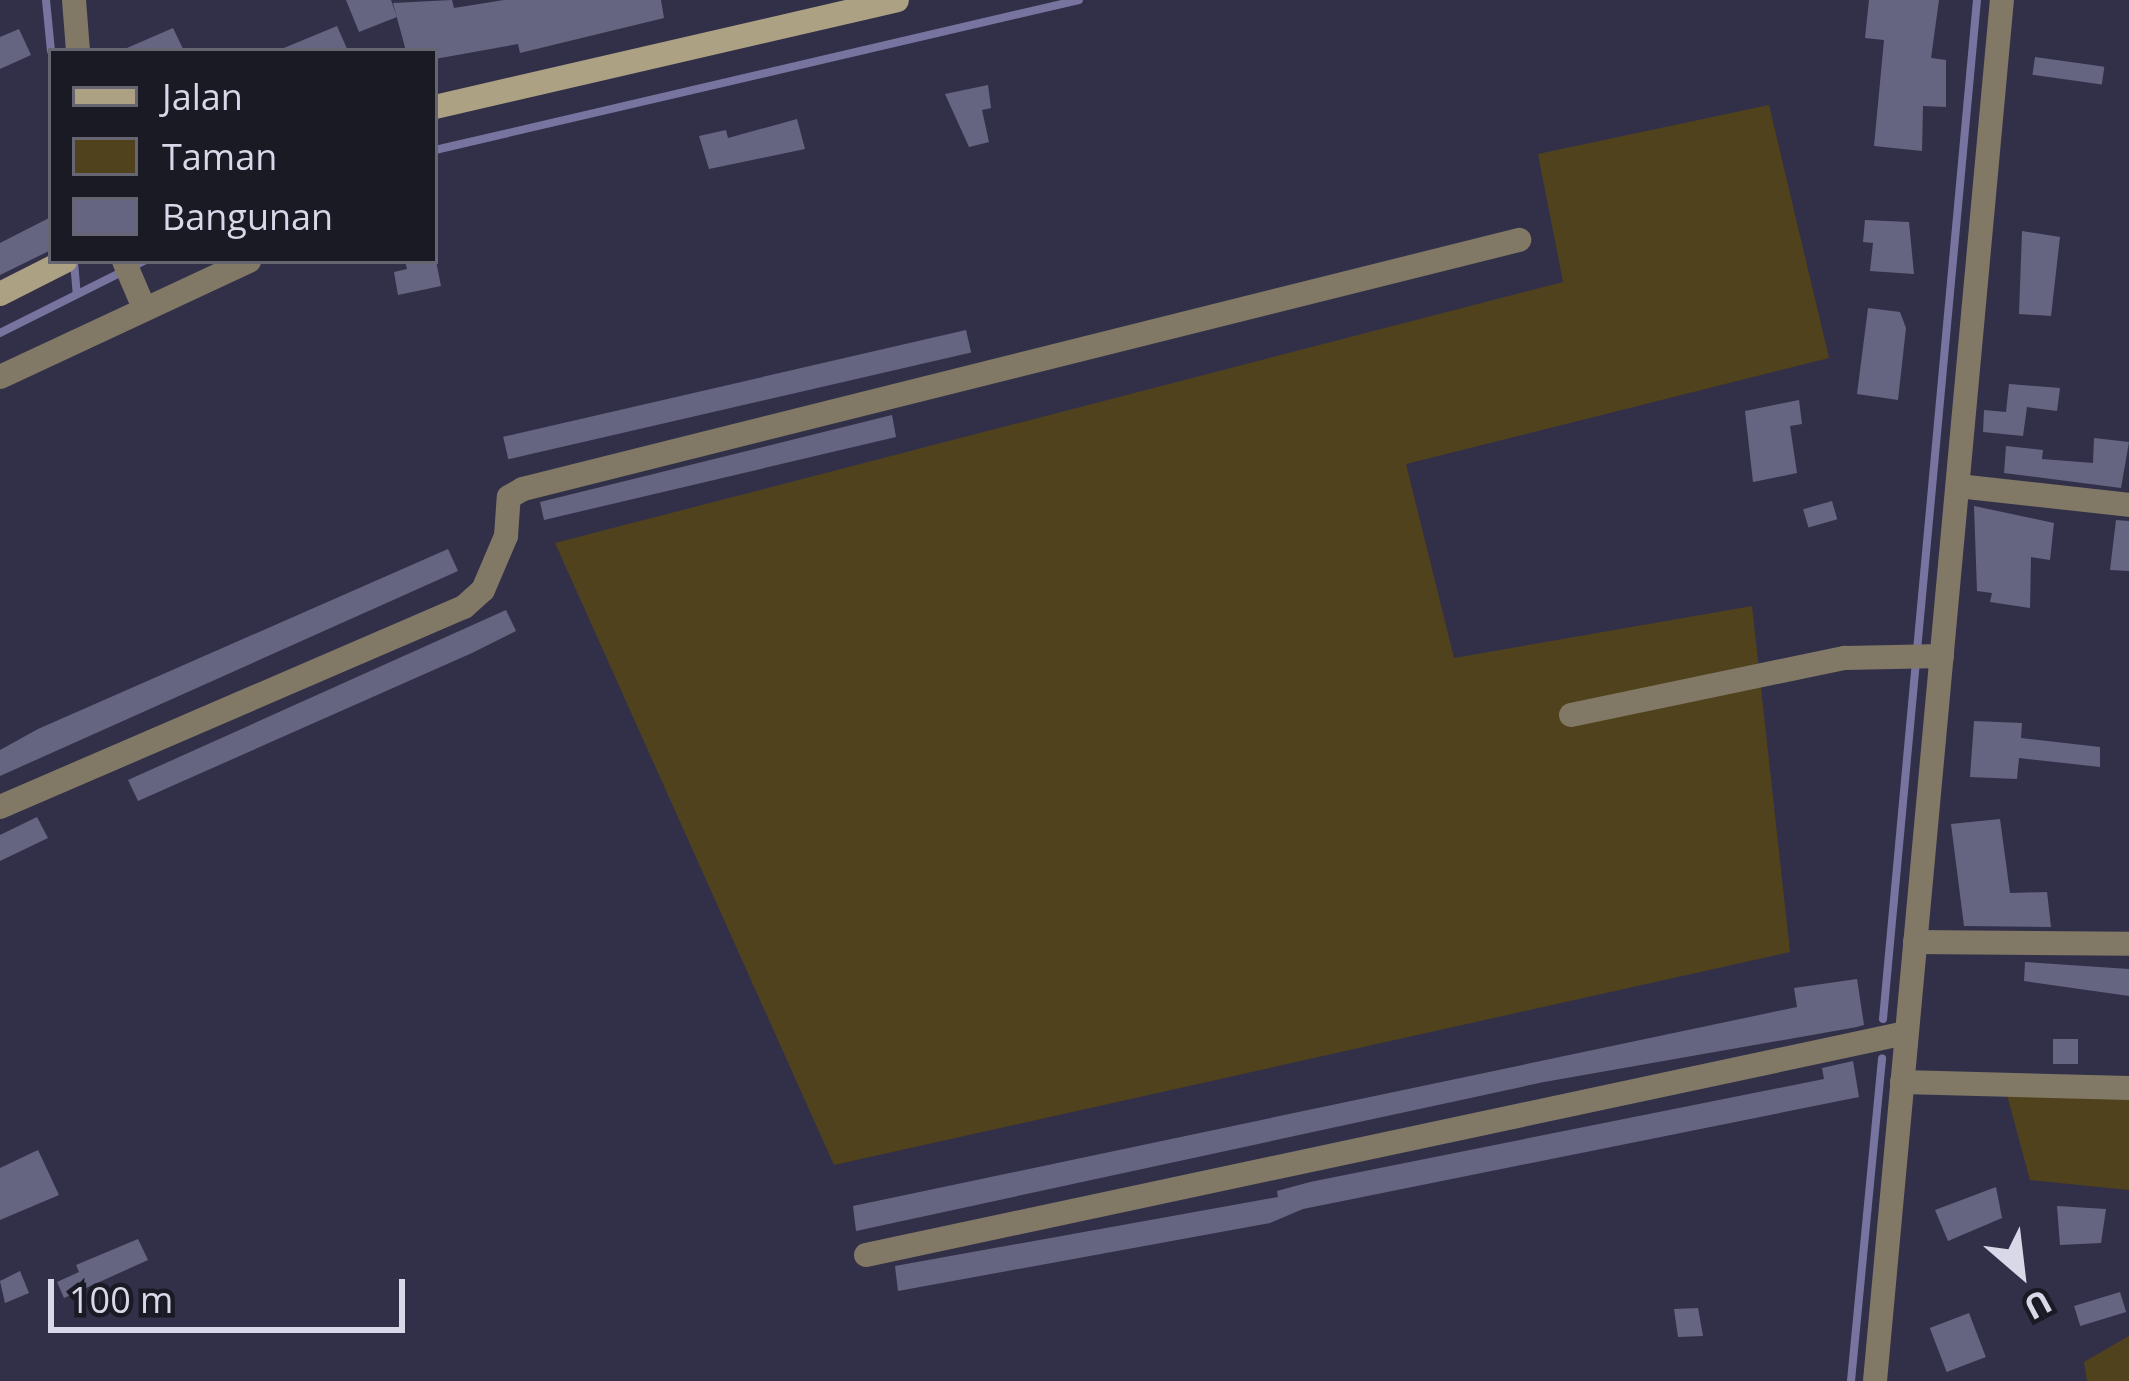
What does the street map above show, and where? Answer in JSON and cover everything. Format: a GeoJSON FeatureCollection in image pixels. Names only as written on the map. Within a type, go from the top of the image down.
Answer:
{"type":"FeatureCollection","features":[{"type":"Feature","properties":{"kind":"street"},"geometry":{"type":"LineString","coordinates":[[74,0],[78,48]]}},
{"type":"Feature","properties":{"kind":"street"},"geometry":{"type":"LineString","coordinates":[[438,106],[897,0]]}},
{"type":"Feature","properties":{"kind":"street"},"geometry":{"type":"LineString","coordinates":[[1875,1381],[1938,656],[2002,0]]}},
{"type":"Feature","properties":{"kind":"street"},"geometry":{"type":"LineString","coordinates":[[0,808],[464,607],[483,590],[506,536],[509,496],[523,490],[1519,240]]}},
{"type":"Feature","properties":{"kind":"street"},"geometry":{"type":"LineString","coordinates":[[0,294],[59,264]]}},
{"type":"Feature","properties":{"kind":"street"},"geometry":{"type":"LineString","coordinates":[[125,264],[141,301]]}},
{"type":"Feature","properties":{"kind":"street"},"geometry":{"type":"LineString","coordinates":[[0,377],[141,301],[242,264]]}},
{"type":"Feature","properties":{"kind":"street"},"geometry":{"type":"LineString","coordinates":[[1958,486],[2129,505]]}},
{"type":"Feature","properties":{"kind":"street"},"geometry":{"type":"LineString","coordinates":[[1571,716],[1845,658],[1938,656]]}},
{"type":"Feature","properties":{"kind":"street"},"geometry":{"type":"LineString","coordinates":[[1915,942],[2129,944]]}},
{"type":"Feature","properties":{"kind":"street"},"geometry":{"type":"LineString","coordinates":[[866,1255],[1906,1033]]}},
{"type":"Feature","properties":{"kind":"street"},"geometry":{"type":"LineString","coordinates":[[1902,1082],[2129,1088]]}},
{"type":"Feature","properties":{"kind":"green space"},"geometry":{"type":"Polygon","coordinates":[[[1769,105],[1829,358],[1406,464],[1454,658],[1752,606],[1790,952],[834,1165],[555,543],[1563,282],[1538,154],[1769,105]]]}},
{"type":"Feature","properties":{"kind":"green space"},"geometry":{"type":"Polygon","coordinates":[[[2007,1095],[2129,1099],[2129,1190],[2030,1180],[2007,1095]]]}},
{"type":"Feature","properties":{"kind":"green space"},"geometry":{"type":"Polygon","coordinates":[[[2129,1336],[2129,1381],[2087,1381],[2084,1362],[2129,1336]]]}},
{"type":"Feature","properties":{"kind":"building"},"geometry":{"type":"Polygon","coordinates":[[[346,0],[391,0],[397,17],[359,32],[346,0]]]}},
{"type":"Feature","properties":{"kind":"building"},"geometry":{"type":"Polygon","coordinates":[[[452,0],[454,8],[504,0],[661,0],[664,18],[520,53],[518,44],[438,58],[438,48],[405,48],[393,3],[452,0]]]}},
{"type":"Feature","properties":{"kind":"building"},"geometry":{"type":"Polygon","coordinates":[[[1869,0],[1939,0],[1931,58],[1946,60],[1946,107],[1923,106],[1922,151],[1874,146],[1884,40],[1865,38],[1869,0]]]}},
{"type":"Feature","properties":{"kind":"building"},"geometry":{"type":"Polygon","coordinates":[[[337,26],[347,48],[284,48],[337,26]]]}},
{"type":"Feature","properties":{"kind":"building"},"geometry":{"type":"Polygon","coordinates":[[[173,28],[183,48],[127,48],[173,28]]]}},
{"type":"Feature","properties":{"kind":"building"},"geometry":{"type":"Polygon","coordinates":[[[19,29],[31,55],[0,69],[0,37],[19,29]]]}},
{"type":"Feature","properties":{"kind":"building"},"geometry":{"type":"Polygon","coordinates":[[[2035,57],[2104,67],[2102,85],[2032,75],[2035,57]]]}},
{"type":"Feature","properties":{"kind":"building"},"geometry":{"type":"Polygon","coordinates":[[[988,85],[991,108],[982,110],[989,142],[969,147],[945,94],[988,85]]]}},
{"type":"Feature","properties":{"kind":"building"},"geometry":{"type":"Polygon","coordinates":[[[797,119],[805,149],[709,169],[699,136],[726,130],[728,138],[797,119]]]}},
{"type":"Feature","properties":{"kind":"building"},"geometry":{"type":"Polygon","coordinates":[[[48,219],[48,251],[0,275],[0,243],[48,219]]]}},
{"type":"Feature","properties":{"kind":"building"},"geometry":{"type":"Polygon","coordinates":[[[1865,220],[1909,222],[1914,274],[1870,271],[1873,243],[1863,242],[1865,220]]]}},
{"type":"Feature","properties":{"kind":"building"},"geometry":{"type":"Polygon","coordinates":[[[2022,231],[2060,237],[2051,316],[2019,314],[2022,231]]]}},
{"type":"Feature","properties":{"kind":"building"},"geometry":{"type":"Polygon","coordinates":[[[406,264],[437,264],[441,286],[398,295],[394,272],[407,269],[406,264]]]}},
{"type":"Feature","properties":{"kind":"building"},"geometry":{"type":"Polygon","coordinates":[[[1868,308],[1900,312],[1906,328],[1898,400],[1857,394],[1868,308]]]}},
{"type":"Feature","properties":{"kind":"building"},"geometry":{"type":"Polygon","coordinates":[[[966,330],[971,352],[508,459],[503,437],[966,330]]]}},
{"type":"Feature","properties":{"kind":"building"},"geometry":{"type":"Polygon","coordinates":[[[2009,384],[2060,388],[2057,411],[2027,407],[2023,436],[1983,432],[1984,410],[2006,412],[2009,384]]]}},
{"type":"Feature","properties":{"kind":"building"},"geometry":{"type":"Polygon","coordinates":[[[1799,400],[1802,424],[1790,426],[1797,473],[1753,482],[1745,411],[1799,400]]]}},
{"type":"Feature","properties":{"kind":"building"},"geometry":{"type":"Polygon","coordinates":[[[892,415],[896,437],[544,520],[540,502],[892,415]]]}},
{"type":"Feature","properties":{"kind":"building"},"geometry":{"type":"Polygon","coordinates":[[[2094,438],[2129,442],[2121,488],[2004,473],[2006,446],[2043,450],[2042,459],[2093,463],[2094,438]]]}},
{"type":"Feature","properties":{"kind":"building"},"geometry":{"type":"Polygon","coordinates":[[[1832,501],[1837,519],[1808,528],[1803,509],[1832,501]]]}},
{"type":"Feature","properties":{"kind":"building"},"geometry":{"type":"Polygon","coordinates":[[[1974,506],[2054,523],[2050,560],[2031,557],[2030,608],[1990,602],[1992,593],[1977,591],[1974,506]]]}},
{"type":"Feature","properties":{"kind":"building"},"geometry":{"type":"Polygon","coordinates":[[[2116,520],[2129,521],[2129,571],[2110,570],[2116,520]]]}},
{"type":"Feature","properties":{"kind":"building"},"geometry":{"type":"Polygon","coordinates":[[[448,549],[458,571],[0,776],[0,750],[38,729],[448,549]]]}},
{"type":"Feature","properties":{"kind":"building"},"geometry":{"type":"Polygon","coordinates":[[[506,610],[516,631],[138,801],[128,780],[506,610]]]}},
{"type":"Feature","properties":{"kind":"building"},"geometry":{"type":"Polygon","coordinates":[[[1974,721],[2022,723],[2021,738],[2100,747],[2100,767],[2019,758],[2017,779],[1970,777],[1974,721]]]}},
{"type":"Feature","properties":{"kind":"building"},"geometry":{"type":"Polygon","coordinates":[[[37,817],[48,838],[0,861],[0,835],[37,817]]]}},
{"type":"Feature","properties":{"kind":"building"},"geometry":{"type":"Polygon","coordinates":[[[2000,819],[2010,893],[2047,892],[2051,927],[1964,926],[1951,824],[2000,819]]]}},
{"type":"Feature","properties":{"kind":"building"},"geometry":{"type":"Polygon","coordinates":[[[2025,962],[2129,969],[2129,996],[2024,981],[2025,962]]]}},
{"type":"Feature","properties":{"kind":"building"},"geometry":{"type":"Polygon","coordinates":[[[1857,979],[1864,1025],[1857,1027],[1544,1082],[856,1231],[853,1206],[1797,1007],[1794,988],[1857,979]]]}},
{"type":"Feature","properties":{"kind":"building"},"geometry":{"type":"Polygon","coordinates":[[[2053,1039],[2078,1039],[2078,1064],[2053,1064],[2053,1039]]]}},
{"type":"Feature","properties":{"kind":"building"},"geometry":{"type":"Polygon","coordinates":[[[1853,1061],[1859,1097],[1303,1209],[1270,1223],[898,1291],[895,1266],[1278,1197],[1277,1191],[1310,1182],[1824,1079],[1822,1068],[1853,1061]]]}},
{"type":"Feature","properties":{"kind":"building"},"geometry":{"type":"Polygon","coordinates":[[[38,1150],[59,1195],[0,1220],[0,1168],[38,1150]]]}},
{"type":"Feature","properties":{"kind":"building"},"geometry":{"type":"Polygon","coordinates":[[[1996,1187],[2002,1218],[1948,1241],[1935,1210],[1996,1187]]]}},
{"type":"Feature","properties":{"kind":"building"},"geometry":{"type":"Polygon","coordinates":[[[2057,1206],[2106,1209],[2101,1243],[2060,1245],[2057,1206]]]}},
{"type":"Feature","properties":{"kind":"building"},"geometry":{"type":"Polygon","coordinates":[[[138,1239],[148,1260],[64,1298],[57,1282],[79,1272],[76,1265],[138,1239]]]}},
{"type":"Feature","properties":{"kind":"building"},"geometry":{"type":"Polygon","coordinates":[[[20,1271],[29,1293],[5,1303],[0,1281],[20,1271]]]}},
{"type":"Feature","properties":{"kind":"building"},"geometry":{"type":"Polygon","coordinates":[[[2120,1292],[2126,1312],[2080,1326],[2074,1306],[2120,1292]]]}},
{"type":"Feature","properties":{"kind":"building"},"geometry":{"type":"Polygon","coordinates":[[[1698,1308],[1703,1336],[1678,1337],[1674,1309],[1698,1308]]]}},
{"type":"Feature","properties":{"kind":"building"},"geometry":{"type":"Polygon","coordinates":[[[1969,1313],[1986,1357],[1947,1372],[1930,1328],[1969,1313]]]}},
{"type":"Feature","properties":{"kind":"waterway"},"geometry":{"type":"LineString","coordinates":[[46,0],[51,48]]}},
{"type":"Feature","properties":{"kind":"waterway"},"geometry":{"type":"LineString","coordinates":[[438,149],[1079,0]]}},
{"type":"Feature","properties":{"kind":"waterway"},"geometry":{"type":"LineString","coordinates":[[1883,1019],[1977,0]]}},
{"type":"Feature","properties":{"kind":"waterway"},"geometry":{"type":"LineString","coordinates":[[74,264],[77,294]]}},
{"type":"Feature","properties":{"kind":"waterway"},"geometry":{"type":"LineString","coordinates":[[0,333],[138,264]]}},
{"type":"Feature","properties":{"kind":"waterway"},"geometry":{"type":"LineString","coordinates":[[1851,1381],[1882,1058]]}}]}
